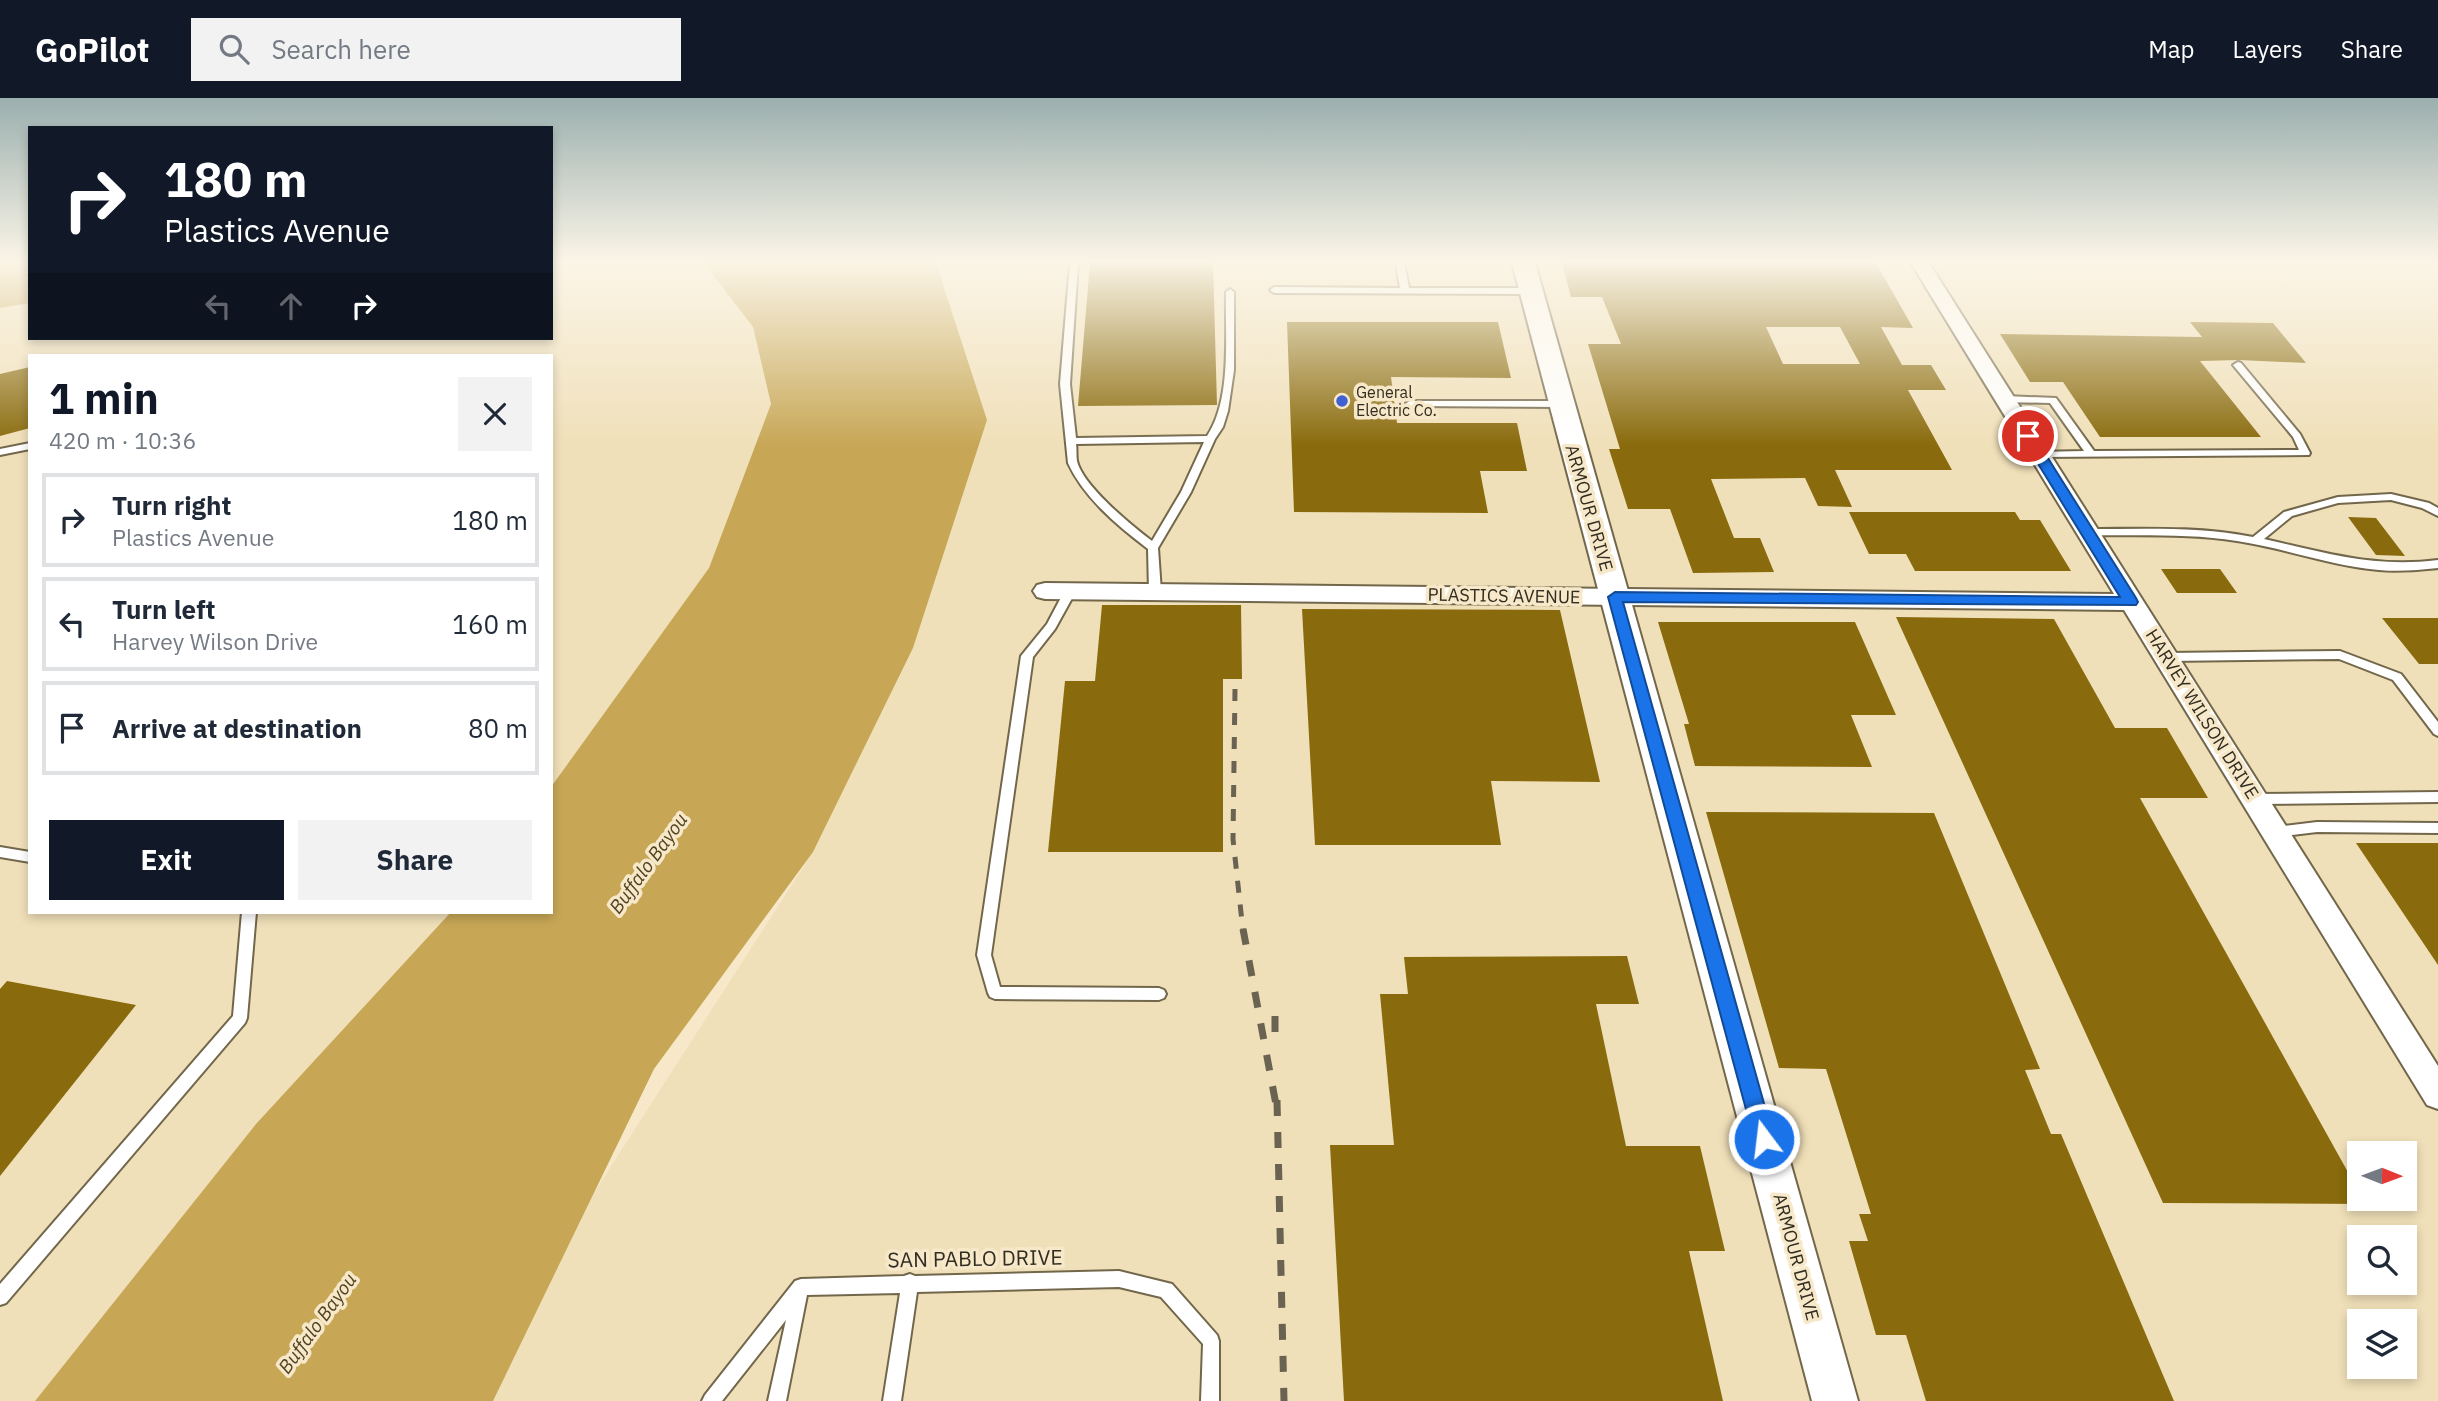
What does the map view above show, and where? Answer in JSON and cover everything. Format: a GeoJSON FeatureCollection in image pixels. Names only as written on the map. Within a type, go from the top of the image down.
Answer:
{"type":"FeatureCollection","features":[{"type":"Feature","properties":{"kind":"street","name":"ARMOUR DRIVE"},"geometry":{"type":"LineString","coordinates":[[1539,324],[1835,1401]]}},
{"type":"Feature","properties":{"kind":"street","name":"HARVEY WILSON DRIVE"},"geometry":{"type":"LineString","coordinates":[[1958,324],[2438,1094]]}},
{"type":"Feature","properties":{"kind":"street","name":"PLASTICS AVENUE"},"geometry":{"type":"LineString","coordinates":[[1045,591],[2131,602]]}},
{"type":"Feature","properties":{"kind":"lane"},"geometry":{"type":"LineString","coordinates":[[1070,324],[1065,384],[1073,465],[1127,530],[1153,548]]}},
{"type":"Feature","properties":{"kind":"lane"},"geometry":{"type":"LineString","coordinates":[[1155,592],[1153,548],[1186,492],[1210,439],[1217,433],[1226,403],[1229,324]]}},
{"type":"Feature","properties":{"kind":"lane"},"geometry":{"type":"LineString","coordinates":[[2039,454],[2305,453],[2297,436],[2238,365]]}},
{"type":"Feature","properties":{"kind":"lane"},"geometry":{"type":"LineString","coordinates":[[2005,399],[2053,400],[2091,454]]}},
{"type":"Feature","properties":{"kind":"lane"},"geometry":{"type":"LineString","coordinates":[[1410,404],[1560,404]]}},
{"type":"Feature","properties":{"kind":"lane"},"geometry":{"type":"LineString","coordinates":[[1072,441],[1210,439]]}},
{"type":"Feature","properties":{"kind":"lane"},"geometry":{"type":"LineString","coordinates":[[0,452],[28,446]]}},
{"type":"Feature","properties":{"kind":"lane"},"geometry":{"type":"LineString","coordinates":[[2254,542],[2288,514],[2338,500],[2391,497],[2425,505],[2438,513]]}},
{"type":"Feature","properties":{"kind":"lane"},"geometry":{"type":"LineString","coordinates":[[2087,532],[2212,534],[2362,565],[2416,569],[2438,564]]}},
{"type":"Feature","properties":{"kind":"lane"},"geometry":{"type":"LineString","coordinates":[[1070,591],[1051,626],[1027,656],[984,955],[995,993],[1159,994]]}},
{"type":"Feature","properties":{"kind":"lane"},"geometry":{"type":"LineString","coordinates":[[2167,657],[2340,656],[2397,677],[2438,731]]}},
{"type":"Feature","properties":{"kind":"lane"},"geometry":{"type":"LineString","coordinates":[[2255,799],[2438,797]]}},
{"type":"Feature","properties":{"kind":"lane"},"geometry":{"type":"LineString","coordinates":[[2275,832],[2317,827],[2438,828]]}},
{"type":"Feature","properties":{"kind":"lane"},"geometry":{"type":"LineString","coordinates":[[0,852],[28,857]]}},
{"type":"Feature","properties":{"kind":"lane"},"geometry":{"type":"LineString","coordinates":[[0,1297],[240,1018],[248,914]]}},
{"type":"Feature","properties":{"kind":"lane","name":"SAN PABLO DRIVE"},"geometry":{"type":"LineString","coordinates":[[801,1287],[910,1282],[1119,1279],[1166,1290],[1211,1341],[1210,1401]]}},
{"type":"Feature","properties":{"kind":"lane"},"geometry":{"type":"LineString","coordinates":[[892,1401],[910,1282]]}},
{"type":"Feature","properties":{"kind":"lane"},"geometry":{"type":"LineString","coordinates":[[711,1401],[801,1287]]}},
{"type":"Feature","properties":{"kind":"lane"},"geometry":{"type":"LineString","coordinates":[[777,1401],[801,1287]]}},
{"type":"Feature","properties":{"kind":"shaded area"},"geometry":{"type":"Polygon","coordinates":[[[0,324],[28,324],[28,340],[553,340],[553,324],[751,324],[771,404],[709,568],[553,784],[553,354],[28,354],[28,914],[449,914],[256,1124],[35,1401],[0,1401],[0,324]]]}},
{"type":"Feature","properties":{"kind":"shaded area"},"geometry":{"type":"Polygon","coordinates":[[[956,324],[2438,324],[2438,1401],[482,1401],[590,1199],[813,852],[913,648],[987,420],[956,324]]]}},
{"type":"Feature","properties":{"kind":"water","name":"Buffalo Bayou"},"geometry":{"type":"Polygon","coordinates":[[[751,324],[956,324],[987,420],[913,648],[813,852],[654,1069],[493,1401],[35,1401],[256,1124],[449,914],[553,914],[553,784],[709,568],[771,404],[751,324]]]}},
{"type":"Feature","properties":{"kind":"building"},"geometry":{"type":"Polygon","coordinates":[[[1085,324],[1215,324],[1217,405],[1078,406],[1085,324]]]}},
{"type":"Feature","properties":{"kind":"building","name":"General Electric Co."},"geometry":{"type":"Polygon","coordinates":[[[1287,324],[1498,324],[1511,378],[1391,377],[1397,423],[1517,423],[1527,471],[1480,471],[1488,513],[1294,512],[1287,324]]]}},
{"type":"Feature","properties":{"kind":"building"},"geometry":{"type":"Polygon","coordinates":[[[1613,324],[1911,324],[1913,328],[1881,327],[1902,365],[1931,365],[1946,390],[1908,390],[1952,470],[1835,470],[1852,507],[1818,506],[1805,478],[1711,479],[1734,538],[1760,538],[1774,572],[1693,573],[1670,509],[1628,509],[1609,449],[1620,449],[1588,344],[1621,344],[1613,324]],[[1766,327],[1783,364],[1860,364],[1840,327],[1766,327]]]}},
{"type":"Feature","properties":{"kind":"building"},"geometry":{"type":"Polygon","coordinates":[[[2191,324],[2274,324],[2306,363],[2200,361],[2261,437],[2100,437],[2063,382],[2030,382],[2000,334],[2202,337],[2191,324]]]}},
{"type":"Feature","properties":{"kind":"building"},"geometry":{"type":"Polygon","coordinates":[[[28,367],[28,429],[0,436],[0,374],[28,367]]]}},
{"type":"Feature","properties":{"kind":"building"},"geometry":{"type":"Polygon","coordinates":[[[1849,512],[2015,512],[2020,520],[2040,520],[2071,571],[1915,571],[1906,554],[1869,554],[1849,512]]]}},
{"type":"Feature","properties":{"kind":"building"},"geometry":{"type":"Polygon","coordinates":[[[2348,517],[2376,518],[2405,556],[2376,555],[2348,517]]]}},
{"type":"Feature","properties":{"kind":"building"},"geometry":{"type":"Polygon","coordinates":[[[2161,569],[2220,569],[2237,593],[2177,593],[2161,569]]]}},
{"type":"Feature","properties":{"kind":"building"},"geometry":{"type":"Polygon","coordinates":[[[1102,605],[1241,605],[1242,679],[1223,679],[1223,852],[1048,852],[1065,681],[1095,681],[1102,605]]]}},
{"type":"Feature","properties":{"kind":"building"},"geometry":{"type":"Polygon","coordinates":[[[1302,609],[1560,610],[1600,782],[1491,781],[1501,845],[1315,845],[1302,609]]]}},
{"type":"Feature","properties":{"kind":"building"},"geometry":{"type":"Polygon","coordinates":[[[1896,617],[2054,619],[2115,728],[2167,728],[2208,798],[2140,798],[2347,1170],[2347,1204],[2163,1203],[1896,617]]]}},
{"type":"Feature","properties":{"kind":"building"},"geometry":{"type":"Polygon","coordinates":[[[2382,618],[2438,618],[2438,664],[2419,664],[2382,618]]]}},
{"type":"Feature","properties":{"kind":"building"},"geometry":{"type":"Polygon","coordinates":[[[1658,622],[1855,622],[1896,715],[1851,715],[1872,767],[1695,766],[1684,724],[1689,724],[1658,622]]]}},
{"type":"Feature","properties":{"kind":"building"},"geometry":{"type":"Polygon","coordinates":[[[1706,812],[1934,813],[2040,1069],[2025,1070],[2051,1134],[2061,1134],[2174,1401],[1926,1401],[1906,1335],[1876,1335],[1849,1241],[1868,1241],[1859,1214],[1871,1214],[1826,1069],[1779,1068],[1706,812]]]}},
{"type":"Feature","properties":{"kind":"building"},"geometry":{"type":"Polygon","coordinates":[[[2356,843],[2438,843],[2438,965],[2356,843]]]}},
{"type":"Feature","properties":{"kind":"building"},"geometry":{"type":"Polygon","coordinates":[[[1627,956],[1639,1004],[1596,1004],[1626,1146],[1700,1146],[1725,1251],[1689,1251],[1723,1401],[1344,1401],[1330,1145],[1394,1145],[1380,994],[1408,994],[1404,957],[1627,956]]]}},
{"type":"Feature","properties":{"kind":"building"},"geometry":{"type":"Polygon","coordinates":[[[7,981],[136,1005],[0,1176],[0,989],[7,981]]]}},
{"type":"Feature","properties":{"kind":"railway"},"geometry":{"type":"LineString","coordinates":[[1235,689],[1233,839],[1243,931]]}},
{"type":"Feature","properties":{"kind":"railway"},"geometry":{"type":"LineString","coordinates":[[1243,929],[1277,1110]]}},
{"type":"Feature","properties":{"kind":"railway"},"geometry":{"type":"LineString","coordinates":[[1275,1016],[1275,1044]]}},
{"type":"Feature","properties":{"kind":"railway"},"geometry":{"type":"LineString","coordinates":[[1277,1100],[1284,1401]]}},
{"type":"Feature","properties":{"kind":"place","name":"General Electric Co."},"geometry":{"type":"Point","coordinates":[1342,401]}},
{"type":"Feature","properties":{"kind":"route"},"geometry":{"type":"LineString","coordinates":[[1764,1139],[1615,597],[2131,602],[2028,436]]}}]}
